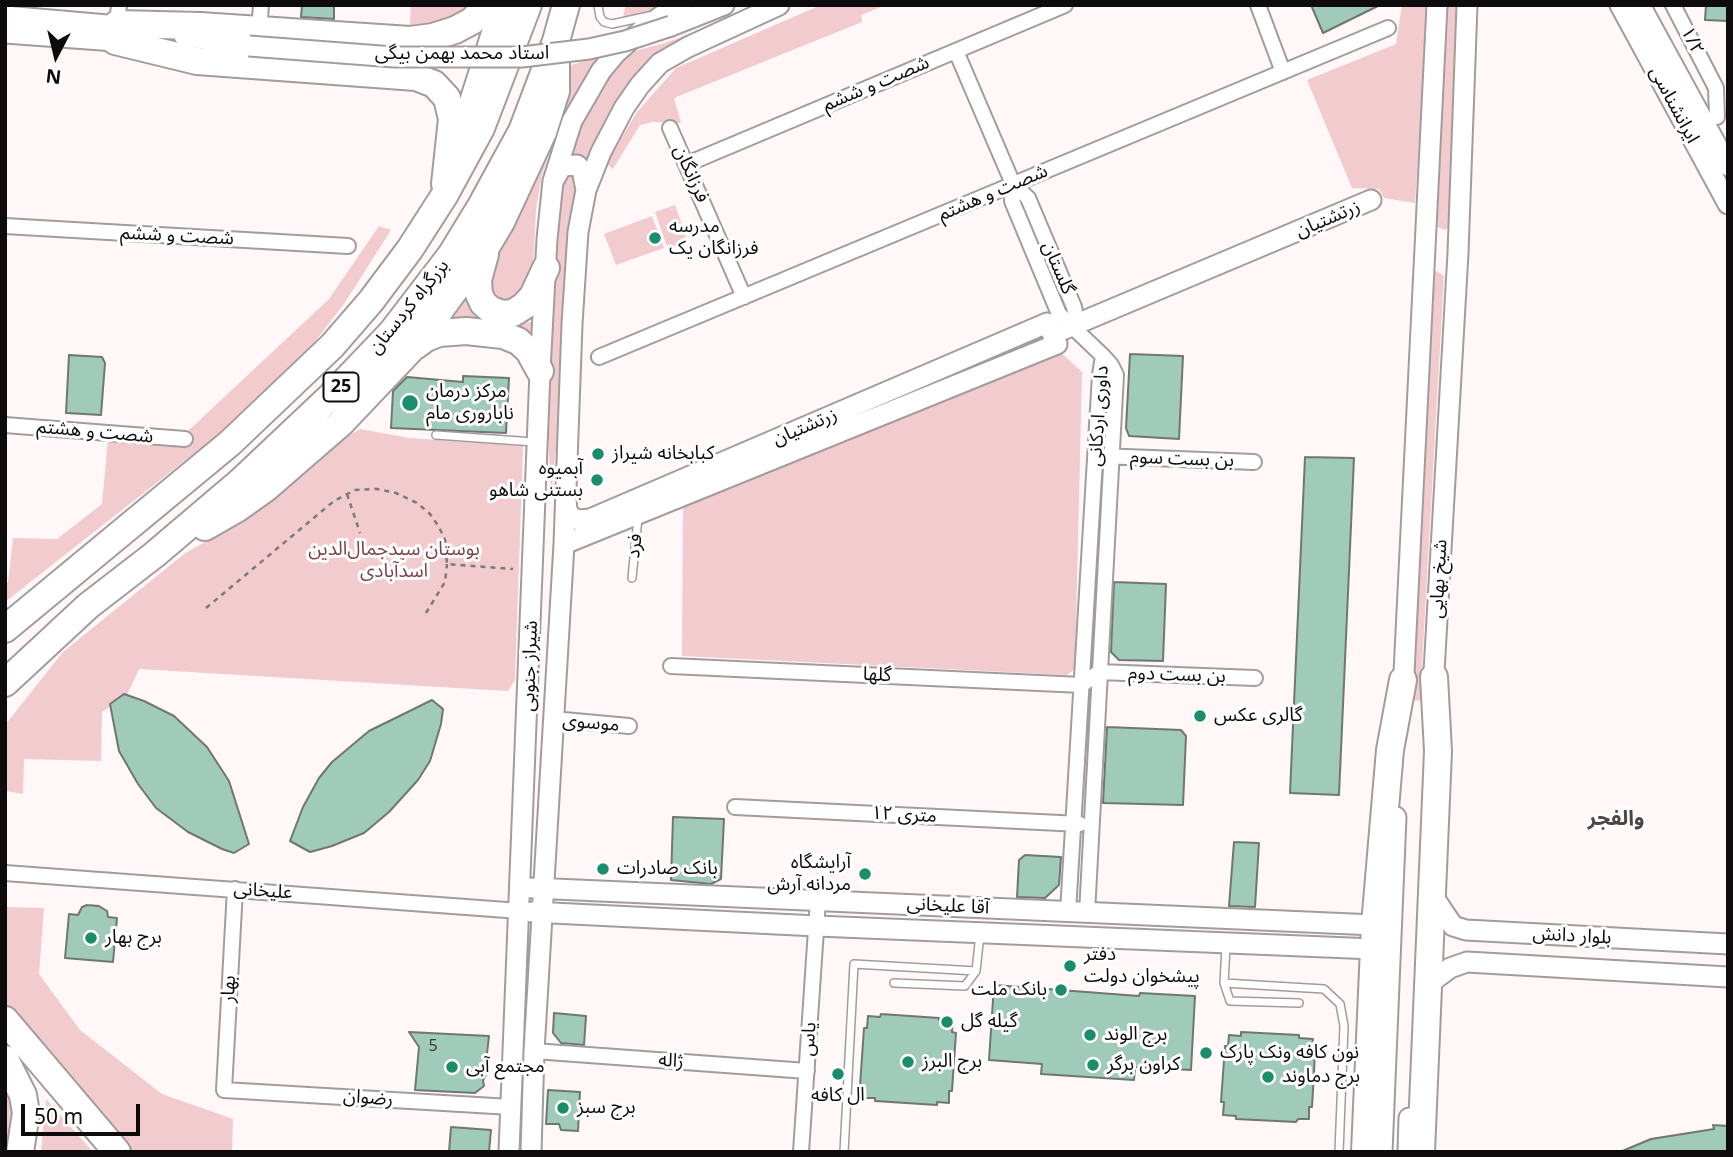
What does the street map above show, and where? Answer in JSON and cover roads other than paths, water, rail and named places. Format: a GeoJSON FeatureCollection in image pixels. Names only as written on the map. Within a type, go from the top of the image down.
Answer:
{"type":"FeatureCollection","features":[{"type":"Feature","properties":{"kind":"highway"},"geometry":{"type":"LineString","coordinates":[[117,24],[256,28],[388,40],[422,39],[456,30],[472,21],[487,5]]}},
{"type":"Feature","properties":{"kind":"highway"},"geometry":{"type":"LineString","coordinates":[[444,196],[504,5]]}},
{"type":"Feature","properties":{"kind":"highway","name":"بزرگراه کردستان"},"geometry":{"type":"LineString","coordinates":[[5,629],[230,443],[332,346],[403,259],[444,196],[481,128],[527,5]]}},
{"type":"Feature","properties":{"kind":"highway","name":"بزرگراه کردستان"},"geometry":{"type":"LineString","coordinates":[[5,683],[88,606],[154,555],[240,482],[330,398],[393,332],[450,255],[481,206],[522,131],[556,41],[566,5]]}},
{"type":"Feature","properties":{"kind":"highway"},"geometry":{"type":"LineString","coordinates":[[117,24],[197,61],[416,77],[434,84],[447,99],[452,119],[444,196]]}},
{"type":"Feature","properties":{"kind":"highway"},"geometry":{"type":"LineString","coordinates":[[416,77],[428,69],[432,61],[429,44],[422,39]]}},
{"type":"Feature","properties":{"kind":"highway"},"geometry":{"type":"LineString","coordinates":[[154,555],[239,508],[266,488],[341,423],[413,347],[486,247],[524,176],[543,132],[556,91],[556,41]]}},
{"type":"Feature","properties":{"kind":"highway"},"geometry":{"type":"LineString","coordinates":[[486,247],[478,280],[479,294],[483,303],[491,310],[503,314],[513,313],[524,306],[533,296],[546,268]]}},
{"type":"Feature","properties":{"kind":"highway"},"geometry":{"type":"LineString","coordinates":[[413,347],[439,333],[466,331],[503,335],[518,341],[529,351],[540,371]]}},
{"type":"Feature","properties":{"kind":"highway"},"geometry":{"type":"LineString","coordinates":[[1421,1152],[1427,899],[1438,751],[1434,677]]}},
{"type":"Feature","properties":{"kind":"highway"},"geometry":{"type":"LineString","coordinates":[[1365,1152],[1375,937],[1390,750],[1403,680]]}},
{"type":"Feature","properties":{"kind":"highway"},"geometry":{"type":"LineString","coordinates":[[5,1020],[117,1152]]}},
{"type":"Feature","properties":{"kind":"highway"},"geometry":{"type":"LineString","coordinates":[[5,1059],[16,1077],[24,1104],[25,1130],[20,1152]]}},
{"type":"Feature","properties":{"kind":"main road"},"geometry":{"type":"LineString","coordinates":[[674,14],[724,5]]}},
{"type":"Feature","properties":{"kind":"main road","name":"شیراز جنوبی"},"geometry":{"type":"LineString","coordinates":[[531,1152],[534,1051],[564,544],[578,232],[586,190],[601,152],[624,107],[660,64],[704,39],[779,5]]}},
{"type":"Feature","properties":{"kind":"main road","name":"شیخ بهایی"},"geometry":{"type":"LineString","coordinates":[[1382,1152],[1392,898],[1437,5]]}},
{"type":"Feature","properties":{"kind":"main road","name":"شیخ بهایی"},"geometry":{"type":"LineString","coordinates":[[1434,677],[1458,253],[1467,5]]}},
{"type":"Feature","properties":{"kind":"main road","name":"ایرانشناسی"},"geometry":{"type":"LineString","coordinates":[[1620,5],[1713,119],[1728,204]]}},
{"type":"Feature","properties":{"kind":"main road","name":"ایرانشناسی"},"geometry":{"type":"LineString","coordinates":[[1640,5],[1713,119],[1728,166]]}},
{"type":"Feature","properties":{"kind":"main road","name":"استاد محمد بهمن بیگی"},"geometry":{"type":"LineString","coordinates":[[256,28],[394,57],[522,57],[589,49],[625,41],[674,14]]}},
{"type":"Feature","properties":{"kind":"main road","name":"شیراز جنوبی"},"geometry":{"type":"LineString","coordinates":[[509,1152],[540,371],[553,181],[572,121],[590,87],[616,53],[643,29],[674,14]]}},
{"type":"Feature","properties":{"kind":"main road"},"geometry":{"type":"LineString","coordinates":[[5,16],[117,24]]}},
{"type":"Feature","properties":{"kind":"main road"},"geometry":{"type":"LineString","coordinates":[[5,33],[117,24]]}},
{"type":"Feature","properties":{"kind":"main road"},"geometry":{"type":"LineString","coordinates":[[553,181],[562,166],[577,165],[582,170],[586,190]]}},
{"type":"Feature","properties":{"kind":"main road","name":"زرتشتیان"},"geometry":{"type":"LineString","coordinates":[[1052,334],[1371,200]]}},
{"type":"Feature","properties":{"kind":"main road"},"geometry":{"type":"LineString","coordinates":[[1426,252],[1458,253]]}},
{"type":"Feature","properties":{"kind":"main road","name":"زرتشتیان"},"geometry":{"type":"LineString","coordinates":[[564,544],[1057,344],[1047,323],[590,519],[579,520],[571,517],[565,495]]}},
{"type":"Feature","properties":{"kind":"main road","name":"آقا علیخانی"},"geometry":{"type":"LineString","coordinates":[[520,888],[1262,920],[1375,937]]}},
{"type":"Feature","properties":{"kind":"main road"},"geometry":{"type":"LineString","coordinates":[[1408,1152],[1427,899]]}},
{"type":"Feature","properties":{"kind":"main road","name":"بلوار دانش"},"geometry":{"type":"LineString","coordinates":[[1427,899],[1453,926],[1466,930],[1728,944]]}},
{"type":"Feature","properties":{"kind":"main road","name":"آقا علیخانی"},"geometry":{"type":"LineString","coordinates":[[520,911],[1260,945],[1375,937]]}},
{"type":"Feature","properties":{"kind":"main road"},"geometry":{"type":"LineString","coordinates":[[1076,937],[1077,912]]}},
{"type":"Feature","properties":{"kind":"main road"},"geometry":{"type":"LineString","coordinates":[[1260,945],[1262,920]]}},
{"type":"Feature","properties":{"kind":"main road"},"geometry":{"type":"LineString","coordinates":[[1487,932],[1480,936],[1478,950],[1480,957],[1488,963]]}},
{"type":"Feature","properties":{"kind":"main road","name":"بلوار دانش"},"geometry":{"type":"LineString","coordinates":[[1427,985],[1450,968],[1467,962],[1728,976]]}},
{"type":"Feature","properties":{"kind":"street","name":"شصت و ششم"},"geometry":{"type":"LineString","coordinates":[[687,164],[1065,5]]}},
{"type":"Feature","properties":{"kind":"street"},"geometry":{"type":"LineString","coordinates":[[1258,5],[1283,72]]}},
{"type":"Feature","properties":{"kind":"street","name":"۱/۲"},"geometry":{"type":"LineString","coordinates":[[1673,5],[1716,88],[1713,119]]}},
{"type":"Feature","properties":{"kind":"street","name":"شصت و هشتم"},"geometry":{"type":"LineString","coordinates":[[599,357],[1388,28]]}},
{"type":"Feature","properties":{"kind":"street","name":"گلستان"},"geometry":{"type":"LineString","coordinates":[[956,51],[1013,184],[1028,198],[1074,307],[1074,327]]}},
{"type":"Feature","properties":{"kind":"street","name":"فرزانگان"},"geometry":{"type":"LineString","coordinates":[[670,128],[744,296]]}},
{"type":"Feature","properties":{"kind":"street","name":"شصت و ششم"},"geometry":{"type":"LineString","coordinates":[[5,226],[348,246]]}},
{"type":"Feature","properties":{"kind":"street","name":"داوری اردکانی"},"geometry":{"type":"LineString","coordinates":[[1074,327],[1111,365],[1115,375],[1103,457],[1082,685],[1073,823],[1077,912]]}},
{"type":"Feature","properties":{"kind":"street","name":"شصت و هشتم"},"geometry":{"type":"LineString","coordinates":[[5,425],[185,439]]}},
{"type":"Feature","properties":{"kind":"street","name":"داوری اردکانی"},"geometry":{"type":"LineString","coordinates":[[1077,912],[1091,824],[1099,672],[1103,457]]}},
{"type":"Feature","properties":{"kind":"street","name":"بن بست سوم"},"geometry":{"type":"LineString","coordinates":[[1103,457],[1254,462]]}},
{"type":"Feature","properties":{"kind":"street","name":"گلها"},"geometry":{"type":"LineString","coordinates":[[671,666],[1082,685]]}},
{"type":"Feature","properties":{"kind":"street"},"geometry":{"type":"LineString","coordinates":[[1082,685],[1099,672]]}},
{"type":"Feature","properties":{"kind":"street","name":"بن بست دوم"},"geometry":{"type":"LineString","coordinates":[[1099,672],[1255,678]]}},
{"type":"Feature","properties":{"kind":"street","name":"موسوی"},"geometry":{"type":"LineString","coordinates":[[553,719],[629,726]]}},
{"type":"Feature","properties":{"kind":"street","name":"۱۲ متری"},"geometry":{"type":"LineString","coordinates":[[735,807],[1091,824]]}},
{"type":"Feature","properties":{"kind":"street","name":"علیخانی"},"geometry":{"type":"LineString","coordinates":[[5,873],[520,911]]}},
{"type":"Feature","properties":{"kind":"street","name":"بهار"},"geometry":{"type":"LineString","coordinates":[[224,1090],[235,889]]}},
{"type":"Feature","properties":{"kind":"street","name":"یاس"},"geometry":{"type":"LineString","coordinates":[[802,1152],[818,901]]}},
{"type":"Feature","properties":{"kind":"street","name":"ژاله"},"geometry":{"type":"LineString","coordinates":[[534,1051],[807,1070]]}},
{"type":"Feature","properties":{"kind":"street","name":"رضوان"},"geometry":{"type":"LineString","coordinates":[[224,1090],[511,1107]]}},
{"type":"Feature","properties":{"kind":"lane"},"geometry":{"type":"LineString","coordinates":[[598,5],[600,17],[604,22],[612,24],[674,14]]}},
{"type":"Feature","properties":{"kind":"lane"},"geometry":{"type":"LineString","coordinates":[[436,435],[538,443]]}},
{"type":"Feature","properties":{"kind":"lane","name":"فرد"},"geometry":{"type":"LineString","coordinates":[[632,578],[639,513]]}},
{"type":"Feature","properties":{"kind":"lane"},"geometry":{"type":"LineString","coordinates":[[894,983],[965,986],[976,971],[980,933]]}},
{"type":"Feature","properties":{"kind":"lane"},"geometry":{"type":"LineString","coordinates":[[1226,943],[1224,983],[1230,1001],[1299,1003]]}},
{"type":"Feature","properties":{"kind":"lane"},"geometry":{"type":"LineString","coordinates":[[844,1152],[854,964],[976,971]]}},
{"type":"Feature","properties":{"kind":"lane"},"geometry":{"type":"LineString","coordinates":[[1224,983],[1324,989],[1340,1003],[1344,1026],[1339,1152]]}},
{"type":"Feature","properties":{"kind":"place","name":"مدرسه فرزانگان یک"},"geometry":{"type":"Point","coordinates":[655,238]}},
{"type":"Feature","properties":{"kind":"place","name":"مرکز درمان ناباروری مام"},"geometry":{"type":"Point","coordinates":[410,403]}},
{"type":"Feature","properties":{"kind":"place","name":"کبابخانه شیراز"},"geometry":{"type":"Point","coordinates":[598,454]}},
{"type":"Feature","properties":{"kind":"place","name":"آبمیوه بستنی شاهو"},"geometry":{"type":"Point","coordinates":[597,480]}},
{"type":"Feature","properties":{"kind":"place","name":"گالری عکس"},"geometry":{"type":"Point","coordinates":[1200,716]}},
{"type":"Feature","properties":{"kind":"place","name":"بانک صادرات"},"geometry":{"type":"Point","coordinates":[603,869]}},
{"type":"Feature","properties":{"kind":"place","name":"آرایشگاه مردانه آرش"},"geometry":{"type":"Point","coordinates":[865,874]}},
{"type":"Feature","properties":{"kind":"place","name":"برج بهار"},"geometry":{"type":"Point","coordinates":[91,938]}},
{"type":"Feature","properties":{"kind":"place","name":"دفتر پیشخوان دولت"},"geometry":{"type":"Point","coordinates":[1070,966]}},
{"type":"Feature","properties":{"kind":"place","name":"بانک ملت"},"geometry":{"type":"Point","coordinates":[1061,990]}},
{"type":"Feature","properties":{"kind":"place","name":"گیله گل"},"geometry":{"type":"Point","coordinates":[947,1022]}},
{"type":"Feature","properties":{"kind":"place","name":"برج الوند"},"geometry":{"type":"Point","coordinates":[1090,1035]}},
{"type":"Feature","properties":{"kind":"place","name":"نون کافه ونک پارک"},"geometry":{"type":"Point","coordinates":[1206,1053]}},
{"type":"Feature","properties":{"kind":"place","name":"برج البرز"},"geometry":{"type":"Point","coordinates":[908,1062]}},
{"type":"Feature","properties":{"kind":"place","name":"کراون برگر"},"geometry":{"type":"Point","coordinates":[1093,1065]}},
{"type":"Feature","properties":{"kind":"place","name":"مجتمع آبی"},"geometry":{"type":"Point","coordinates":[452,1067]}},
{"type":"Feature","properties":{"kind":"place","name":"ال کافه"},"geometry":{"type":"Point","coordinates":[838,1074]}},
{"type":"Feature","properties":{"kind":"place","name":"برج دماوند"},"geometry":{"type":"Point","coordinates":[1268,1077]}},
{"type":"Feature","properties":{"kind":"place","name":"برج سبز"},"geometry":{"type":"Point","coordinates":[563,1108]}},
{"type":"Feature","properties":{"kind":"district","name":"والفجر"},"geometry":{"type":"Point","coordinates":[1616,819]}},
{"type":"Feature","properties":{"kind":"park label","name":"بوستان سیدجمال‌الدین اسدآبادی"},"geometry":{"type":"Point","coordinates":[394,561]}}]}
